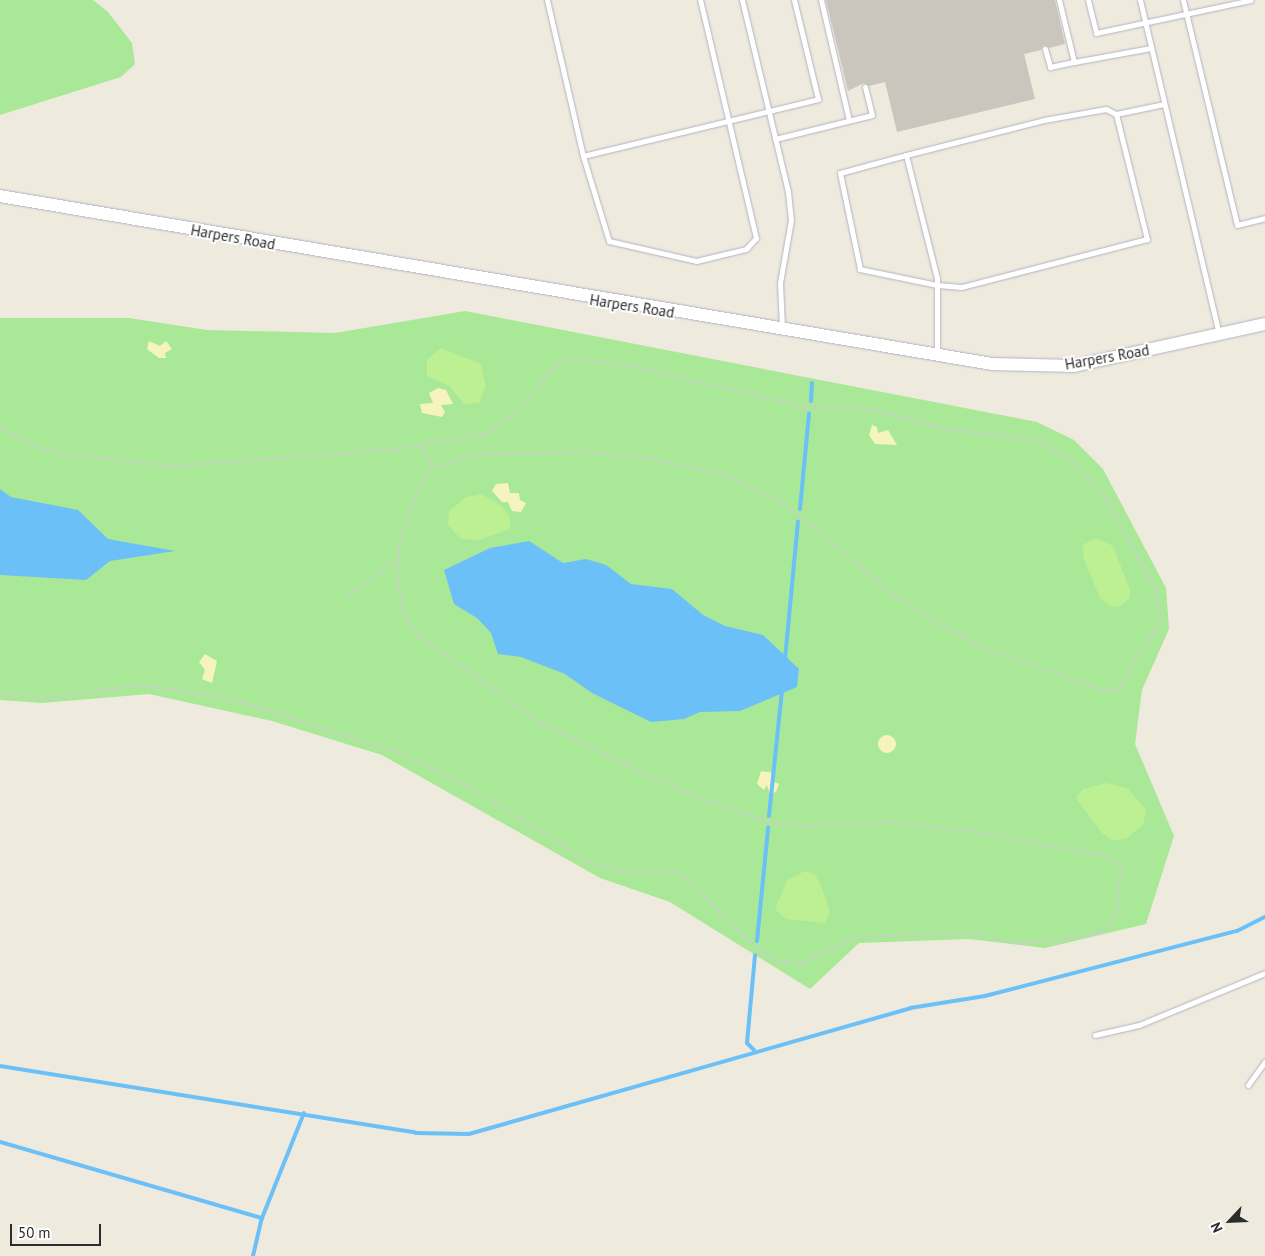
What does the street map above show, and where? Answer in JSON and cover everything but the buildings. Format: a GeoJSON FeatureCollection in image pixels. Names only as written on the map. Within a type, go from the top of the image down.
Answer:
{"type":"FeatureCollection","features":[{"type":"Feature","properties":{"kind":"street","name":"Harpers Road"},"geometry":{"type":"LineString","coordinates":[[0,196],[782,330],[937,355],[1033,368],[1074,366],[1265,324]]}},
{"type":"Feature","properties":{"kind":"lane"},"geometry":{"type":"LineString","coordinates":[[547,0],[583,156],[608,241],[696,261],[746,249],[756,238],[700,0]]}},
{"type":"Feature","properties":{"kind":"lane"},"geometry":{"type":"LineString","coordinates":[[742,0],[775,139],[791,220],[780,282],[782,330]]}},
{"type":"Feature","properties":{"kind":"lane"},"geometry":{"type":"LineString","coordinates":[[583,156],[769,113],[818,99],[794,0]]}},
{"type":"Feature","properties":{"kind":"lane"},"geometry":{"type":"LineString","coordinates":[[821,0],[849,120]]}},
{"type":"Feature","properties":{"kind":"lane"},"geometry":{"type":"LineString","coordinates":[[1059,0],[1074,62]]}},
{"type":"Feature","properties":{"kind":"lane"},"geometry":{"type":"LineString","coordinates":[[1088,0],[1096,33],[1251,0]]}},
{"type":"Feature","properties":{"kind":"lane"},"geometry":{"type":"LineString","coordinates":[[1140,0],[1220,334]]}},
{"type":"Feature","properties":{"kind":"lane"},"geometry":{"type":"LineString","coordinates":[[1183,0],[1237,225],[1265,218]]}},
{"type":"Feature","properties":{"kind":"lane"},"geometry":{"type":"LineString","coordinates":[[1045,49],[1050,67],[1151,48]]}},
{"type":"Feature","properties":{"kind":"lane"},"geometry":{"type":"LineString","coordinates":[[775,139],[872,115],[865,87]]}},
{"type":"Feature","properties":{"kind":"lane"},"geometry":{"type":"LineString","coordinates":[[1116,114],[1147,239],[961,287],[937,285],[860,269],[840,173],[1074,114],[1106,109],[1116,114],[1164,104]]}},
{"type":"Feature","properties":{"kind":"lane"},"geometry":{"type":"LineString","coordinates":[[906,155],[937,285],[937,355]]}},
{"type":"Feature","properties":{"kind":"lane"},"geometry":{"type":"LineString","coordinates":[[1095,1035],[1139,1025],[1265,973]]}},
{"type":"Feature","properties":{"kind":"lane"},"geometry":{"type":"LineString","coordinates":[[1248,1085],[1265,1062]]}},
{"type":"Feature","properties":{"kind":"path"},"geometry":{"type":"LineString","coordinates":[[0,428],[33,444],[68,455],[173,466],[421,446],[480,435],[501,426],[522,407],[550,369],[577,359],[625,365],[806,406],[872,409],[946,429],[1034,440],[1074,463],[1107,500],[1156,590],[1158,625],[1133,658],[1123,687],[1108,692],[987,649],[937,623],[894,595],[782,502],[724,475],[654,459],[590,452],[476,454],[433,468],[418,489],[407,513],[397,560],[402,608],[418,635],[527,715],[589,749],[686,793],[778,824],[888,822],[975,832],[1102,855],[1115,860],[1121,868],[1116,914],[1109,927],[1089,934],[1020,944],[973,933],[856,937],[808,961],[790,964],[766,955],[747,941],[682,875],[670,871],[622,872],[590,863],[466,785],[391,750],[245,702],[174,689],[133,686],[56,697],[0,695]]}},
{"type":"Feature","properties":{"kind":"path"},"geometry":{"type":"LineString","coordinates":[[421,446],[433,468]]}},
{"type":"Feature","properties":{"kind":"path"},"geometry":{"type":"LineString","coordinates":[[349,595],[397,560]]}},
{"type":"Feature","properties":{"kind":"green space"},"geometry":{"type":"Polygon","coordinates":[[[0,0],[93,0],[108,12],[132,43],[135,64],[121,77],[0,115],[0,0]]]}},
{"type":"Feature","properties":{"kind":"green space"},"geometry":{"type":"Polygon","coordinates":[[[465,311],[1037,422],[1074,440],[1103,469],[1166,588],[1169,629],[1142,690],[1135,744],[1174,836],[1146,924],[1045,948],[969,939],[859,943],[810,989],[670,902],[600,878],[382,755],[272,721],[149,694],[42,703],[0,700],[0,318],[129,318],[207,330],[335,333],[465,311]]]}},
{"type":"Feature","properties":{"kind":"green space"},"geometry":{"type":"Polygon","coordinates":[[[441,348],[481,364],[486,386],[479,403],[465,404],[449,386],[427,376],[427,360],[441,348]]]}},
{"type":"Feature","properties":{"kind":"green space"},"geometry":{"type":"Polygon","coordinates":[[[481,494],[502,506],[510,518],[510,529],[479,540],[461,539],[448,525],[449,511],[466,497],[481,494]]]}},
{"type":"Feature","properties":{"kind":"green space"},"geometry":{"type":"Polygon","coordinates":[[[1096,538],[1113,546],[1130,590],[1129,599],[1119,607],[1109,606],[1100,598],[1083,557],[1083,545],[1096,538]]]}},
{"type":"Feature","properties":{"kind":"green space"},"geometry":{"type":"Polygon","coordinates":[[[1106,783],[1127,788],[1146,810],[1143,825],[1126,839],[1112,840],[1102,833],[1076,798],[1083,789],[1106,783]]]}},
{"type":"Feature","properties":{"kind":"green space"},"geometry":{"type":"Polygon","coordinates":[[[805,871],[814,874],[820,883],[830,912],[825,923],[786,919],[775,910],[787,880],[805,871]]]}},
{"type":"Feature","properties":{"kind":"sand"},"geometry":{"type":"Polygon","coordinates":[[[149,341],[160,346],[166,341],[172,349],[165,353],[166,358],[159,358],[147,349],[149,341]]]}},
{"type":"Feature","properties":{"kind":"sand"},"geometry":{"type":"Polygon","coordinates":[[[438,388],[446,390],[453,404],[441,405],[445,412],[442,417],[422,413],[420,404],[433,403],[429,393],[438,388]]]}},
{"type":"Feature","properties":{"kind":"sand"},"geometry":{"type":"Polygon","coordinates":[[[872,425],[877,427],[878,433],[888,430],[897,445],[875,444],[869,435],[872,425]]]}},
{"type":"Feature","properties":{"kind":"sand"},"geometry":{"type":"Polygon","coordinates":[[[508,483],[510,493],[519,493],[520,500],[526,503],[521,512],[512,511],[508,502],[502,502],[492,491],[496,484],[508,483]]]}},
{"type":"Feature","properties":{"kind":"sand"},"geometry":{"type":"Polygon","coordinates":[[[205,654],[217,661],[212,683],[202,679],[205,670],[199,662],[205,654]]]}},
{"type":"Feature","properties":{"kind":"sand"},"geometry":{"type":"Polygon","coordinates":[[[887,735],[893,738],[896,744],[893,750],[887,753],[881,750],[878,744],[881,738],[887,735]]]}},
{"type":"Feature","properties":{"kind":"sand"},"geometry":{"type":"Polygon","coordinates":[[[761,771],[775,773],[772,781],[779,784],[776,792],[770,794],[767,785],[764,790],[757,784],[761,771]]]}},
{"type":"Feature","properties":{"kind":"water"},"geometry":{"type":"Polygon","coordinates":[[[0,489],[11,497],[78,510],[108,539],[175,551],[110,561],[86,580],[0,575],[0,489]]]}},
{"type":"Feature","properties":{"kind":"water"},"geometry":{"type":"Polygon","coordinates":[[[529,541],[563,563],[586,559],[606,565],[631,584],[672,589],[703,615],[725,626],[763,635],[799,669],[797,687],[740,711],[700,712],[684,719],[651,722],[592,693],[565,674],[521,657],[498,654],[491,633],[477,618],[454,604],[444,570],[490,548],[529,541]]]}},
{"type":"Feature","properties":{"kind":"waterway"},"geometry":{"type":"LineString","coordinates":[[811,401],[812,383]]}},
{"type":"Feature","properties":{"kind":"waterway"},"geometry":{"type":"LineString","coordinates":[[800,509],[809,413]]}},
{"type":"Feature","properties":{"kind":"waterway"},"geometry":{"type":"LineString","coordinates":[[785,659],[798,522]]}},
{"type":"Feature","properties":{"kind":"waterway"},"geometry":{"type":"LineString","coordinates":[[769,816],[782,691]]}},
{"type":"Feature","properties":{"kind":"waterway"},"geometry":{"type":"LineString","coordinates":[[757,941],[768,828]]}},
{"type":"Feature","properties":{"kind":"waterway"},"geometry":{"type":"LineString","coordinates":[[0,1066],[416,1133],[469,1134],[910,1008],[985,996],[1237,931],[1265,917]]}},
{"type":"Feature","properties":{"kind":"waterway"},"geometry":{"type":"LineString","coordinates":[[754,1050],[747,1043],[755,955]]}},
{"type":"Feature","properties":{"kind":"waterway"},"geometry":{"type":"LineString","coordinates":[[253,1256],[262,1218],[304,1113]]}},
{"type":"Feature","properties":{"kind":"waterway"},"geometry":{"type":"LineString","coordinates":[[0,1142],[262,1218]]}}]}
